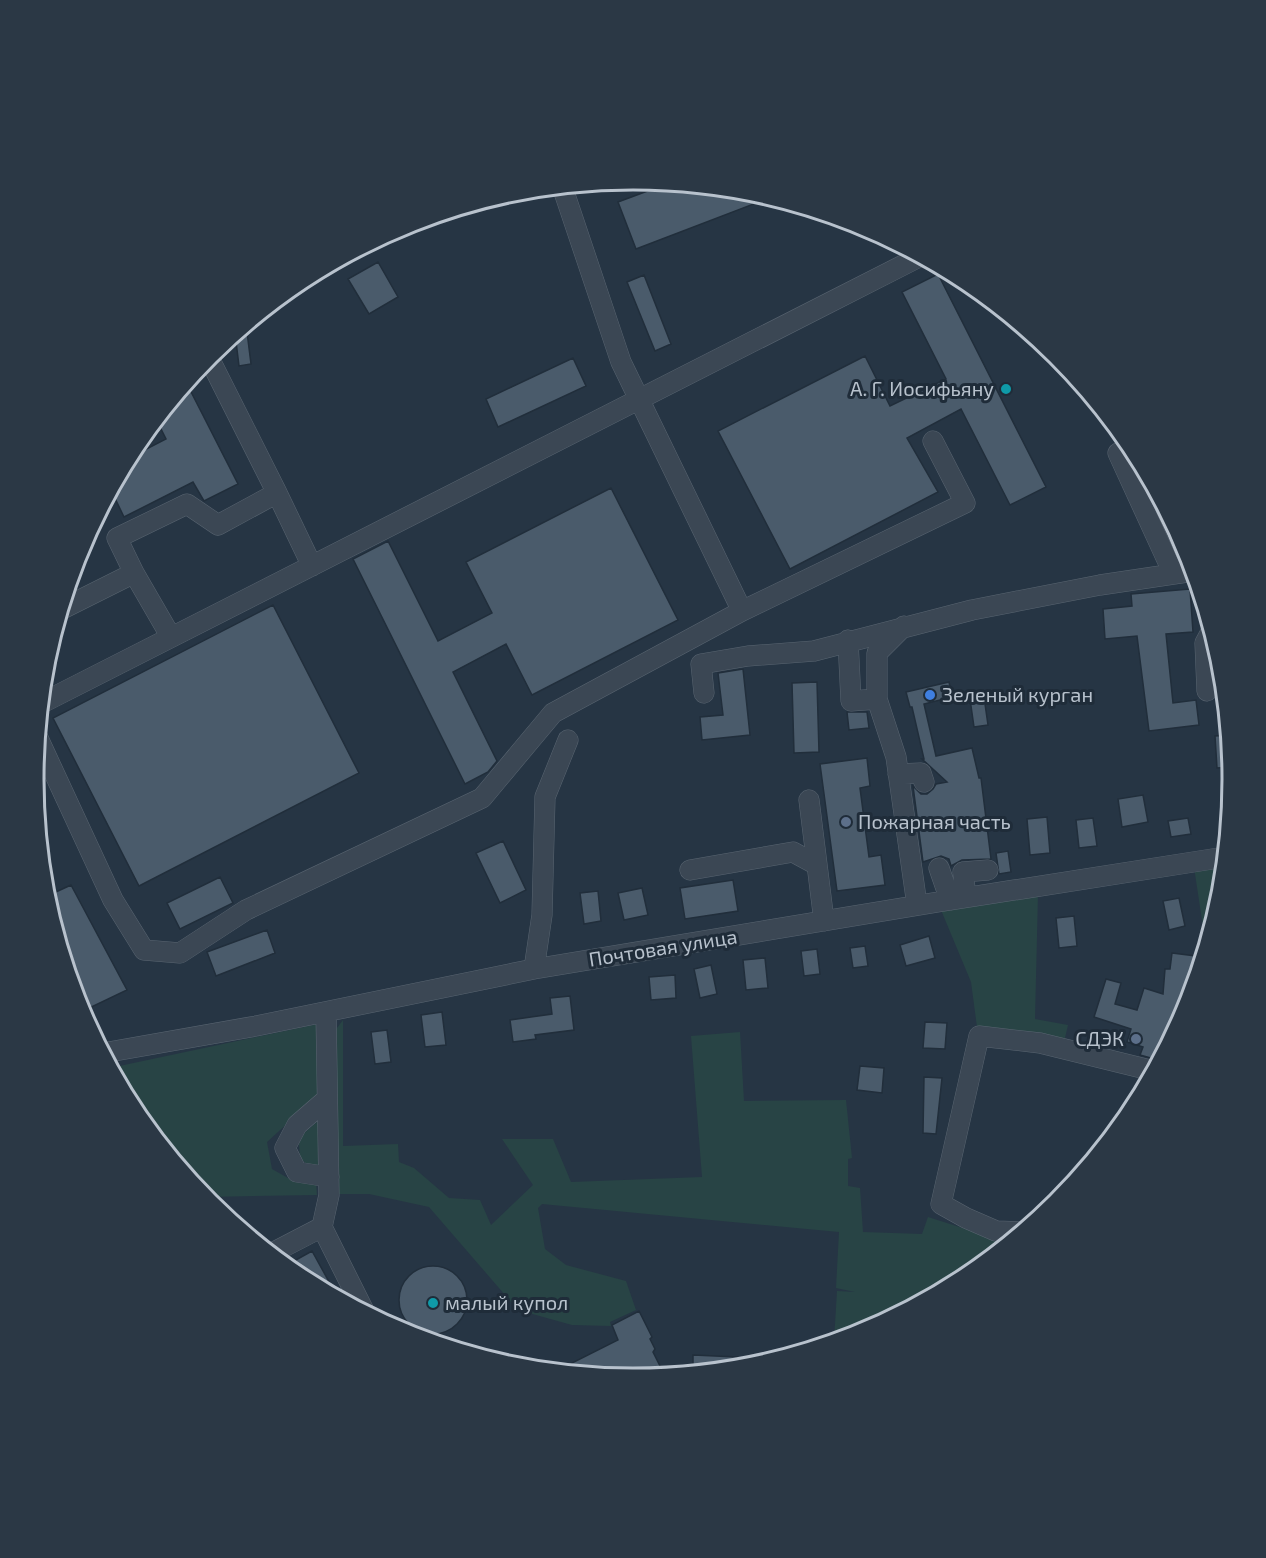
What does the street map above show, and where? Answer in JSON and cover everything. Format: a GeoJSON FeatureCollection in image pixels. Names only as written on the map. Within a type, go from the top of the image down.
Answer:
{"type":"FeatureCollection","features":[{"type":"Feature","properties":{"kind":"street"},"geometry":{"type":"LineString","coordinates":[[565,194],[621,362],[742,611]]}},
{"type":"Feature","properties":{"kind":"street"},"geometry":{"type":"LineString","coordinates":[[49,699],[913,260]]}},
{"type":"Feature","properties":{"kind":"street"},"geometry":{"type":"LineString","coordinates":[[213,365],[278,493],[312,566]]}},
{"type":"Feature","properties":{"kind":"street"},"geometry":{"type":"LineString","coordinates":[[45,753],[113,900],[144,950],[180,953],[246,910],[482,798],[553,713],[742,611],[965,503],[933,441]]}},
{"type":"Feature","properties":{"kind":"street"},"geometry":{"type":"LineString","coordinates":[[1118,453],[1173,573]]}},
{"type":"Feature","properties":{"kind":"street"},"geometry":{"type":"LineString","coordinates":[[171,637],[134,573],[117,538],[187,504],[218,525],[278,493]]}},
{"type":"Feature","properties":{"kind":"street"},"geometry":{"type":"LineString","coordinates":[[704,693],[701,664],[748,656],[814,651],[848,640],[972,610],[1185,572]]}},
{"type":"Feature","properties":{"kind":"street"},"geometry":{"type":"LineString","coordinates":[[70,605],[134,573]]}},
{"type":"Feature","properties":{"kind":"street"},"geometry":{"type":"LineString","coordinates":[[904,626],[877,653],[877,699],[896,757],[917,905]]}},
{"type":"Feature","properties":{"kind":"street"},"geometry":{"type":"LineString","coordinates":[[848,640],[851,701],[877,699]]}},
{"type":"Feature","properties":{"kind":"street"},"geometry":{"type":"LineString","coordinates":[[1206,642],[1207,691]]}},
{"type":"Feature","properties":{"kind":"street"},"geometry":{"type":"LineString","coordinates":[[534,969],[542,915],[544,797],[568,740]]}},
{"type":"Feature","properties":{"kind":"street"},"geometry":{"type":"LineString","coordinates":[[898,774],[921,773],[924,782]]}},
{"type":"Feature","properties":{"kind":"street"},"geometry":{"type":"LineString","coordinates":[[809,800],[824,921]]}},
{"type":"Feature","properties":{"kind":"street"},"geometry":{"type":"LineString","coordinates":[[690,870],[793,852],[817,865]]}},
{"type":"Feature","properties":{"kind":"street","name":"Почтовая улица"},"geometry":{"type":"LineString","coordinates":[[110,1052],[326,1012],[534,969],[958,898],[1217,858]]}},
{"type":"Feature","properties":{"kind":"street"},"geometry":{"type":"LineString","coordinates":[[939,868],[958,898]]}},
{"type":"Feature","properties":{"kind":"street"},"geometry":{"type":"LineString","coordinates":[[958,898],[963,872],[988,870]]}},
{"type":"Feature","properties":{"kind":"street"},"geometry":{"type":"LineString","coordinates":[[326,1012],[329,1195],[322,1227],[359,1301]]}},
{"type":"Feature","properties":{"kind":"street"},"geometry":{"type":"LineString","coordinates":[[1011,1232],[996,1231],[941,1204],[979,1036],[1040,1043],[1147,1069]]}},
{"type":"Feature","properties":{"kind":"street"},"geometry":{"type":"LineString","coordinates":[[327,1099],[297,1125],[285,1149],[297,1173],[329,1178]]}},
{"type":"Feature","properties":{"kind":"street"},"geometry":{"type":"LineString","coordinates":[[278,1250],[322,1227]]}},
{"type":"Feature","properties":{"kind":"green space"},"geometry":{"type":"Polygon","coordinates":[[[1194,867],[1215,867],[1211,894],[1203,927],[1194,867]]]}},
{"type":"Feature","properties":{"kind":"green space"},"geometry":{"type":"Polygon","coordinates":[[[1038,895],[1035,1019],[1068,1025],[1064,1042],[977,1027],[971,982],[941,910],[1038,895]]]}},
{"type":"Feature","properties":{"kind":"green space"},"geometry":{"type":"Polygon","coordinates":[[[343,1020],[343,1146],[398,1144],[399,1162],[414,1168],[449,1198],[480,1200],[491,1225],[533,1185],[502,1139],[553,1139],[571,1182],[702,1177],[691,1036],[740,1032],[744,1101],[846,1100],[852,1158],[848,1159],[848,1186],[860,1188],[863,1232],[922,1234],[928,1217],[994,1238],[1003,1238],[928,1290],[859,1324],[835,1333],[837,1291],[855,1292],[836,1288],[839,1232],[542,1204],[538,1208],[545,1249],[566,1265],[626,1281],[636,1310],[610,1322],[611,1326],[572,1325],[518,1310],[429,1207],[369,1194],[338,1194],[334,1032],[343,1020]]]}},
{"type":"Feature","properties":{"kind":"green space"},"geometry":{"type":"Polygon","coordinates":[[[318,1024],[323,1091],[267,1142],[272,1169],[295,1182],[316,1183],[317,1195],[217,1197],[165,1138],[118,1066],[318,1024]]]}},
{"type":"Feature","properties":{"kind":"green space"},"geometry":{"type":"Polygon","coordinates":[[[323,1108],[323,1163],[316,1167],[308,1166],[300,1157],[299,1144],[302,1135],[317,1122],[323,1108]]]}},
{"type":"Feature","properties":{"kind":"building"},"geometry":{"type":"Polygon","coordinates":[[[649,190],[710,195],[756,203],[636,249],[618,202],[649,190]]]}},
{"type":"Feature","properties":{"kind":"building"},"geometry":{"type":"Polygon","coordinates":[[[378,262],[398,297],[369,314],[348,279],[378,262]]]}},
{"type":"Feature","properties":{"kind":"building"},"geometry":{"type":"Polygon","coordinates":[[[644,275],[671,344],[655,351],[627,282],[644,275]]]}},
{"type":"Feature","properties":{"kind":"building"},"geometry":{"type":"Polygon","coordinates":[[[938,275],[1046,487],[1010,505],[961,409],[907,438],[938,492],[790,569],[718,431],[865,356],[890,406],[946,379],[902,292],[938,275]]]}},
{"type":"Feature","properties":{"kind":"building"},"geometry":{"type":"Polygon","coordinates":[[[247,333],[251,364],[239,366],[236,343],[247,333]]]}},
{"type":"Feature","properties":{"kind":"building"},"geometry":{"type":"Polygon","coordinates":[[[573,358],[586,386],[498,427],[486,399],[573,358]]]}},
{"type":"Feature","properties":{"kind":"building"},"geometry":{"type":"Polygon","coordinates":[[[190,390],[238,484],[204,501],[193,482],[124,517],[115,498],[122,484],[143,451],[166,439],[160,427],[190,390]]]}},
{"type":"Feature","properties":{"kind":"building"},"geometry":{"type":"Polygon","coordinates":[[[611,488],[678,620],[532,695],[506,644],[453,672],[497,761],[488,772],[465,784],[353,559],[388,541],[438,641],[492,613],[466,562],[611,488]]]}},
{"type":"Feature","properties":{"kind":"building"},"geometry":{"type":"Polygon","coordinates":[[[1190,589],[1193,632],[1166,634],[1173,703],[1196,700],[1199,725],[1149,731],[1137,636],[1105,639],[1103,609],[1132,606],[1131,594],[1190,589]]]}},
{"type":"Feature","properties":{"kind":"building"},"geometry":{"type":"Polygon","coordinates":[[[273,605],[359,773],[139,886],[53,718],[273,605]]]}},
{"type":"Feature","properties":{"kind":"building"},"geometry":{"type":"Polygon","coordinates":[[[743,669],[750,735],[702,740],[700,717],[723,715],[718,673],[743,669]]]}},
{"type":"Feature","properties":{"kind":"building"},"geometry":{"type":"Polygon","coordinates":[[[817,682],[819,752],[794,753],[792,683],[817,682]]]}},
{"type":"Feature","properties":{"kind":"building"},"geometry":{"type":"Polygon","coordinates":[[[949,682],[952,697],[924,704],[936,756],[972,748],[979,778],[981,778],[991,859],[962,860],[951,866],[949,859],[941,856],[923,862],[913,786],[921,794],[927,794],[936,784],[947,782],[922,759],[924,759],[912,707],[910,707],[906,692],[949,682]]]}},
{"type":"Feature","properties":{"kind":"building"},"geometry":{"type":"Polygon","coordinates":[[[984,697],[988,725],[974,727],[970,699],[984,697]]]}},
{"type":"Feature","properties":{"kind":"building"},"geometry":{"type":"Polygon","coordinates":[[[847,712],[867,712],[869,728],[849,730],[847,712]]]}},
{"type":"Feature","properties":{"kind":"building"},"geometry":{"type":"Polygon","coordinates":[[[1215,736],[1221,736],[1222,768],[1217,768],[1215,736]]]}},
{"type":"Feature","properties":{"kind":"building","name":"Пожарная часть"},"geometry":{"type":"Polygon","coordinates":[[[867,758],[870,786],[860,788],[869,857],[881,855],[885,885],[837,891],[820,764],[867,758]]]}},
{"type":"Feature","properties":{"kind":"building"},"geometry":{"type":"Polygon","coordinates":[[[1143,795],[1148,822],[1122,827],[1118,799],[1143,795]]]}},
{"type":"Feature","properties":{"kind":"building"},"geometry":{"type":"Polygon","coordinates":[[[1047,817],[1050,853],[1030,855],[1027,819],[1047,817]]]}},
{"type":"Feature","properties":{"kind":"building"},"geometry":{"type":"Polygon","coordinates":[[[1093,818],[1097,846],[1079,848],[1076,820],[1093,818]]]}},
{"type":"Feature","properties":{"kind":"building"},"geometry":{"type":"Polygon","coordinates":[[[1188,818],[1191,834],[1171,837],[1168,821],[1188,818]]]}},
{"type":"Feature","properties":{"kind":"building"},"geometry":{"type":"Polygon","coordinates":[[[503,841],[526,890],[500,903],[476,853],[503,841]]]}},
{"type":"Feature","properties":{"kind":"building"},"geometry":{"type":"Polygon","coordinates":[[[1008,851],[1011,872],[999,874],[996,853],[1008,851]]]}},
{"type":"Feature","properties":{"kind":"building"},"geometry":{"type":"Polygon","coordinates":[[[220,877],[233,903],[180,929],[167,903],[220,877]]]}},
{"type":"Feature","properties":{"kind":"building"},"geometry":{"type":"Polygon","coordinates":[[[733,880],[738,911],[685,919],[680,888],[733,880]]]}},
{"type":"Feature","properties":{"kind":"building"},"geometry":{"type":"Polygon","coordinates":[[[71,885],[127,990],[89,1008],[64,932],[55,892],[71,885]]]}},
{"type":"Feature","properties":{"kind":"building"},"geometry":{"type":"Polygon","coordinates":[[[642,888],[648,915],[624,920],[618,893],[642,888]]]}},
{"type":"Feature","properties":{"kind":"building"},"geometry":{"type":"Polygon","coordinates":[[[598,891],[601,921],[584,924],[580,893],[598,891]]]}},
{"type":"Feature","properties":{"kind":"building"},"geometry":{"type":"Polygon","coordinates":[[[1179,898],[1185,926],[1169,930],[1163,901],[1179,898]]]}},
{"type":"Feature","properties":{"kind":"building"},"geometry":{"type":"Polygon","coordinates":[[[1074,916],[1077,946],[1059,948],[1056,918],[1074,916]]]}},
{"type":"Feature","properties":{"kind":"building"},"geometry":{"type":"Polygon","coordinates":[[[267,930],[275,953],[216,976],[207,952],[267,930]]]}},
{"type":"Feature","properties":{"kind":"building"},"geometry":{"type":"Polygon","coordinates":[[[929,936],[935,958],[906,966],[900,945],[929,936]]]}},
{"type":"Feature","properties":{"kind":"building"},"geometry":{"type":"Polygon","coordinates":[[[865,946],[868,966],[853,968],[850,948],[865,946]]]}},
{"type":"Feature","properties":{"kind":"building"},"geometry":{"type":"Polygon","coordinates":[[[817,949],[820,974],[804,976],[801,951],[817,949]]]}},
{"type":"Feature","properties":{"kind":"building"},"geometry":{"type":"Polygon","coordinates":[[[1172,953],[1195,956],[1178,1005],[1152,1058],[1140,1055],[1143,1047],[1127,1042],[1131,1029],[1094,1017],[1106,979],[1121,983],[1115,1004],[1137,1010],[1144,988],[1163,994],[1165,969],[1170,969],[1172,953]]]}},
{"type":"Feature","properties":{"kind":"building"},"geometry":{"type":"Polygon","coordinates":[[[765,958],[768,988],[746,990],[743,960],[765,958]]]}},
{"type":"Feature","properties":{"kind":"building"},"geometry":{"type":"Polygon","coordinates":[[[711,965],[717,994],[700,998],[694,969],[711,965]]]}},
{"type":"Feature","properties":{"kind":"building"},"geometry":{"type":"Polygon","coordinates":[[[675,975],[676,998],[651,1000],[649,977],[675,975]]]}},
{"type":"Feature","properties":{"kind":"building"},"geometry":{"type":"Polygon","coordinates":[[[570,996],[574,1030],[535,1035],[536,1039],[513,1042],[510,1020],[552,1014],[550,998],[570,996]]]}},
{"type":"Feature","properties":{"kind":"building"},"geometry":{"type":"Polygon","coordinates":[[[442,1012],[446,1045],[425,1047],[421,1015],[442,1012]]]}},
{"type":"Feature","properties":{"kind":"building"},"geometry":{"type":"Polygon","coordinates":[[[925,1022],[947,1023],[945,1049],[923,1048],[925,1022]]]}},
{"type":"Feature","properties":{"kind":"building"},"geometry":{"type":"Polygon","coordinates":[[[387,1030],[391,1062],[375,1064],[371,1032],[387,1030]]]}},
{"type":"Feature","properties":{"kind":"building"},"geometry":{"type":"Polygon","coordinates":[[[860,1066],[884,1068],[882,1093],[857,1090],[860,1066]]]}},
{"type":"Feature","properties":{"kind":"building"},"geometry":{"type":"Polygon","coordinates":[[[924,1077],[942,1078],[936,1134],[923,1133],[924,1077]]]}},
{"type":"Feature","properties":{"kind":"building"},"geometry":{"type":"Polygon","coordinates":[[[312,1251],[331,1286],[305,1269],[294,1261],[312,1251]]]}},
{"type":"Feature","properties":{"kind":"building","name":"малый купол"},"geometry":{"type":"Polygon","coordinates":[[[426,1267],[440,1267],[452,1272],[461,1281],[466,1293],[466,1307],[461,1319],[452,1328],[440,1333],[435,1334],[411,1325],[400,1307],[400,1293],[405,1281],[414,1272],[426,1267]]]}},
{"type":"Feature","properties":{"kind":"building"},"geometry":{"type":"Polygon","coordinates":[[[639,1311],[652,1337],[650,1339],[655,1349],[653,1352],[661,1367],[594,1367],[569,1364],[618,1340],[612,1325],[639,1311]]]}},
{"type":"Feature","properties":{"kind":"building"},"geometry":{"type":"Polygon","coordinates":[[[693,1355],[737,1357],[737,1359],[693,1365],[693,1355]]]}},
{"type":"Feature","properties":{"kind":"place","name":"А. Г. Иосифьяну"},"geometry":{"type":"Point","coordinates":[1006,389]}},
{"type":"Feature","properties":{"kind":"place","name":"Зеленый курган"},"geometry":{"type":"Point","coordinates":[930,695]}},
{"type":"Feature","properties":{"kind":"place","name":"Пожарная часть"},"geometry":{"type":"Point","coordinates":[846,822]}},
{"type":"Feature","properties":{"kind":"place","name":"СДЭК"},"geometry":{"type":"Point","coordinates":[1136,1039]}},
{"type":"Feature","properties":{"kind":"place","name":"малый купол"},"geometry":{"type":"Point","coordinates":[433,1303]}}]}
